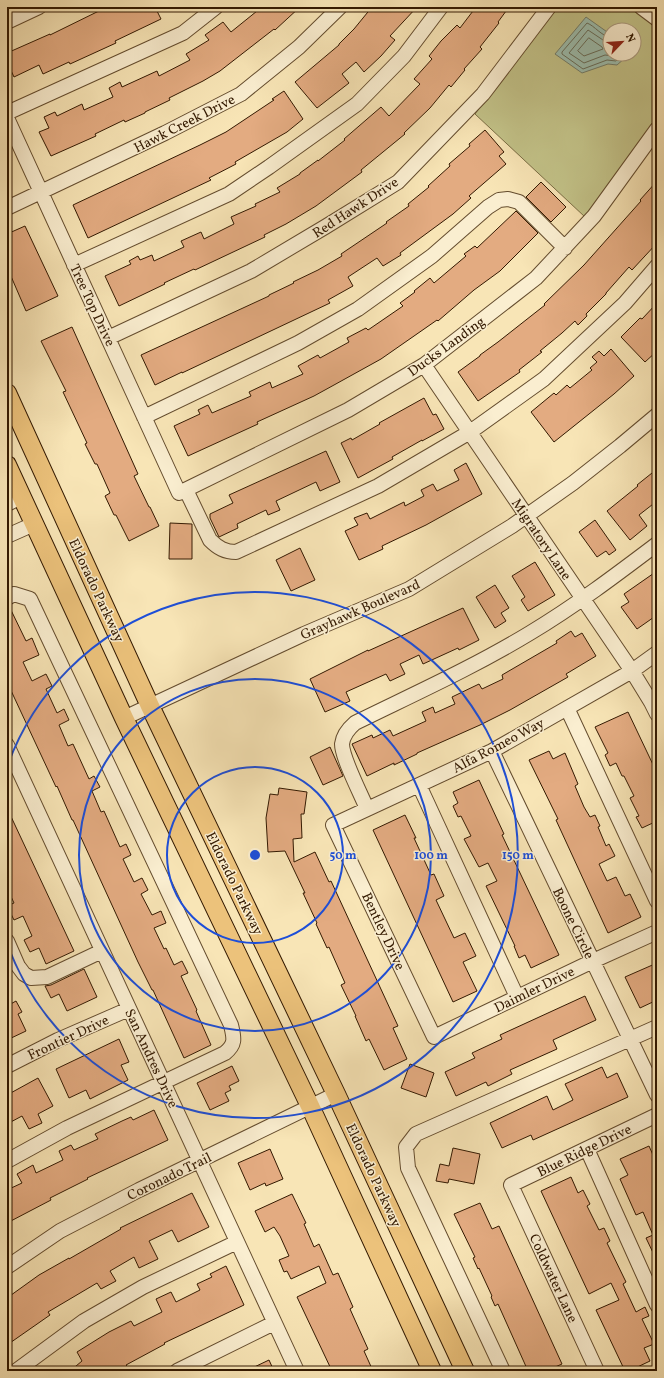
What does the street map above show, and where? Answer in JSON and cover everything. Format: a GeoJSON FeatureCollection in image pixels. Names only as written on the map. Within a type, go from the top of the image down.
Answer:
{"type":"FeatureCollection","features":[{"type":"Feature","properties":{"kind":"main road","name":"Eldorado Parkway"},"geometry":{"type":"LineString","coordinates":[[7,393],[150,706],[336,1094],[465,1371]]}},
{"type":"Feature","properties":{"kind":"main road","name":"Eldorado Parkway"},"geometry":{"type":"LineString","coordinates":[[7,465],[14,500],[34,524],[124,718],[310,1106],[432,1371]]}},
{"type":"Feature","properties":{"kind":"street"},"geometry":{"type":"LineString","coordinates":[[7,22],[39,7]]}},
{"type":"Feature","properties":{"kind":"street"},"geometry":{"type":"LineString","coordinates":[[7,113],[183,33],[216,7]]}},
{"type":"Feature","properties":{"kind":"street","name":"Hawk Creek Drive"},"geometry":{"type":"LineString","coordinates":[[7,208],[165,133],[242,94],[299,48],[340,7]]}},
{"type":"Feature","properties":{"kind":"street"},"geometry":{"type":"LineString","coordinates":[[74,264],[229,194],[269,167],[357,104],[404,56],[441,7]]}},
{"type":"Feature","properties":{"kind":"street","name":"Red Hawk Drive"},"geometry":{"type":"LineString","coordinates":[[108,338],[251,272],[398,182],[482,94],[549,7]]}},
{"type":"Feature","properties":{"kind":"street"},"geometry":{"type":"LineString","coordinates":[[644,8],[657,19]]}},
{"type":"Feature","properties":{"kind":"street","name":"Tree Top Drive"},"geometry":{"type":"LineString","coordinates":[[7,118],[144,417],[210,540],[216,546],[227,552],[236,552],[378,486],[470,432],[544,379],[625,303],[657,266]]}},
{"type":"Feature","properties":{"kind":"street","name":"Ducks Landing"},"geometry":{"type":"LineString","coordinates":[[183,491],[348,410],[424,365],[536,278],[594,216],[657,129]]}},
{"type":"Feature","properties":{"kind":"street"},"geometry":{"type":"LineString","coordinates":[[144,417],[298,343],[358,309],[432,256],[488,207],[499,200],[508,199],[519,202],[565,248]]}},
{"type":"Feature","properties":{"kind":"street","name":"Migratory Lane"},"geometry":{"type":"LineString","coordinates":[[424,365],[632,671],[652,702],[657,714]]}},
{"type":"Feature","properties":{"kind":"street","name":"Grayhawk Boulevard"},"geometry":{"type":"LineString","coordinates":[[124,718],[304,634],[409,589],[527,516],[573,483],[657,415]]}},
{"type":"Feature","properties":{"kind":"street"},"geometry":{"type":"LineString","coordinates":[[7,536],[34,524]]}},
{"type":"Feature","properties":{"kind":"street"},"geometry":{"type":"LineString","coordinates":[[367,809],[345,758],[342,745],[349,728],[360,721],[476,664],[530,634],[584,600],[657,544]]}},
{"type":"Feature","properties":{"kind":"street"},"geometry":{"type":"LineString","coordinates":[[7,598],[14,594],[30,599],[231,1025],[234,1040],[232,1047],[225,1053],[67,1128],[7,1161]]}},
{"type":"Feature","properties":{"kind":"street","name":"Alfa Romeo Way"},"geometry":{"type":"LineString","coordinates":[[333,824],[492,751],[632,671],[657,653]]}},
{"type":"Feature","properties":{"kind":"street"},"geometry":{"type":"LineString","coordinates":[[567,708],[657,902]]}},
{"type":"Feature","properties":{"kind":"street","name":"San Andres Drive"},"geometry":{"type":"LineString","coordinates":[[7,745],[297,1371]]}},
{"type":"Feature","properties":{"kind":"street","name":"Boone Circle"},"geometry":{"type":"LineString","coordinates":[[492,751],[657,1095]]}},
{"type":"Feature","properties":{"kind":"street"},"geometry":{"type":"LineString","coordinates":[[419,785],[517,997]]}},
{"type":"Feature","properties":{"kind":"street","name":"Bentley Drive"},"geometry":{"type":"LineString","coordinates":[[333,824],[434,1037]]}},
{"type":"Feature","properties":{"kind":"street","name":"Daimler Drive"},"geometry":{"type":"LineString","coordinates":[[434,1037],[657,932]]}},
{"type":"Feature","properties":{"kind":"street"},"geometry":{"type":"LineString","coordinates":[[7,941],[21,970],[24,974],[32,978],[47,977],[102,951]]}},
{"type":"Feature","properties":{"kind":"street","name":"Frontier Drive"},"geometry":{"type":"LineString","coordinates":[[7,1066],[58,1040],[129,1009]]}},
{"type":"Feature","properties":{"kind":"street"},"geometry":{"type":"LineString","coordinates":[[503,1371],[408,1168],[406,1147],[416,1134],[657,1027]]}},
{"type":"Feature","properties":{"kind":"street","name":"Coronado Trail"},"geometry":{"type":"LineString","coordinates":[[7,1267],[60,1231],[199,1160],[336,1094]]}},
{"type":"Feature","properties":{"kind":"street","name":"Blue Ridge Drive"},"geometry":{"type":"LineString","coordinates":[[511,1185],[657,1115]]}},
{"type":"Feature","properties":{"kind":"street"},"geometry":{"type":"LineString","coordinates":[[587,1149],[657,1305]]}},
{"type":"Feature","properties":{"kind":"street","name":"Coldwater Lane"},"geometry":{"type":"LineString","coordinates":[[511,1185],[598,1371]]}},
{"type":"Feature","properties":{"kind":"street"},"geometry":{"type":"LineString","coordinates":[[16,1371],[84,1321],[143,1287],[237,1242]]}},
{"type":"Feature","properties":{"kind":"street"},"geometry":{"type":"LineString","coordinates":[[177,1371],[274,1323]]}},
{"type":"Feature","properties":{"kind":"green space"},"geometry":{"type":"Polygon","coordinates":[[[555,7],[630,7],[657,28],[657,121],[585,217],[475,114],[555,7]]]}},
{"type":"Feature","properties":{"kind":"water"},"geometry":{"type":"Polygon","coordinates":[[[586,17],[602,28],[602,62],[620,62],[617,65],[608,64],[582,73],[555,54],[586,17]]]}},
{"type":"Feature","properties":{"kind":"building"},"geometry":{"type":"Polygon","coordinates":[[[107,7],[155,7],[161,19],[115,41],[116,43],[70,64],[69,62],[43,74],[39,65],[14,77],[7,62],[7,53],[50,35],[107,7]]]}},
{"type":"Feature","properties":{"kind":"building"},"geometry":{"type":"Polygon","coordinates":[[[254,7],[300,7],[275,30],[274,29],[220,71],[169,98],[170,100],[145,113],[125,122],[124,120],[95,134],[96,136],[51,156],[39,132],[49,128],[44,117],[55,112],[57,116],[82,104],[84,110],[113,97],[109,88],[120,82],[122,87],[157,71],[159,76],[190,60],[186,54],[209,40],[205,35],[223,22],[231,32],[257,11],[254,7]]]}},
{"type":"Feature","properties":{"kind":"building"},"geometry":{"type":"Polygon","coordinates":[[[372,7],[417,7],[390,36],[395,40],[381,56],[364,72],[356,62],[342,74],[349,83],[317,108],[295,82],[339,45],[372,7]]]}},
{"type":"Feature","properties":{"kind":"building"},"geometry":{"type":"Polygon","coordinates":[[[476,7],[509,7],[498,22],[499,23],[480,47],[482,49],[464,69],[465,70],[451,87],[449,85],[430,108],[404,133],[405,134],[361,170],[362,172],[316,206],[264,235],[265,237],[164,283],[165,284],[119,306],[105,276],[131,264],[129,261],[138,256],[140,260],[152,255],[154,261],[184,247],[181,241],[201,232],[204,239],[234,224],[231,217],[256,206],[255,204],[280,192],[277,188],[300,174],[345,140],[344,139],[381,107],[389,116],[420,84],[414,79],[432,59],[429,56],[457,25],[460,28],[476,7]]]}},
{"type":"Feature","properties":{"kind":"building"},"geometry":{"type":"Polygon","coordinates":[[[284,91],[303,119],[287,132],[235,162],[236,164],[209,178],[211,180],[88,238],[73,205],[226,132],[274,100],[272,99],[284,91]]]}},
{"type":"Feature","properties":{"kind":"building"},"geometry":{"type":"Polygon","coordinates":[[[485,130],[504,152],[499,156],[506,164],[469,196],[471,198],[453,214],[400,253],[401,255],[383,266],[377,258],[348,277],[353,286],[328,300],[330,303],[155,385],[141,355],[269,296],[342,256],[341,254],[387,223],[386,222],[409,206],[408,204],[429,187],[428,186],[450,166],[449,164],[470,146],[469,144],[485,130]]]}},
{"type":"Feature","properties":{"kind":"building"},"geometry":{"type":"Polygon","coordinates":[[[657,181],[657,243],[632,270],[629,267],[606,294],[586,314],[587,316],[578,325],[575,321],[540,351],[542,352],[519,370],[520,372],[478,401],[458,372],[545,305],[544,304],[584,265],[657,181]]]}},
{"type":"Feature","properties":{"kind":"building"},"geometry":{"type":"Polygon","coordinates":[[[541,182],[566,207],[551,222],[526,197],[541,182]]]}},
{"type":"Feature","properties":{"kind":"building"},"geometry":{"type":"Polygon","coordinates":[[[516,211],[538,233],[500,271],[474,290],[438,321],[437,320],[381,359],[314,396],[257,422],[258,424],[188,456],[174,426],[200,414],[198,410],[208,405],[212,413],[251,396],[249,392],[270,382],[272,388],[303,374],[298,366],[318,355],[320,358],[349,342],[347,338],[366,328],[368,330],[403,306],[400,303],[415,292],[414,291],[430,278],[434,283],[466,256],[464,254],[475,246],[477,248],[516,211]]]}},
{"type":"Feature","properties":{"kind":"building"},"geometry":{"type":"Polygon","coordinates":[[[25,226],[58,296],[26,311],[7,267],[7,234],[25,226]]]}},
{"type":"Feature","properties":{"kind":"building"},"geometry":{"type":"Polygon","coordinates":[[[657,303],[657,351],[645,362],[621,337],[640,318],[642,319],[657,303]]]}},
{"type":"Feature","properties":{"kind":"building"},"geometry":{"type":"Polygon","coordinates":[[[72,327],[138,474],[134,476],[159,526],[129,541],[105,496],[110,493],[97,464],[95,464],[85,444],[87,443],[63,392],[66,391],[41,341],[72,327]]]}},
{"type":"Feature","properties":{"kind":"building"},"geometry":{"type":"Polygon","coordinates":[[[611,349],[634,376],[554,442],[531,412],[554,393],[556,395],[567,385],[570,388],[592,370],[590,368],[597,362],[592,357],[599,351],[604,356],[611,349]]]}},
{"type":"Feature","properties":{"kind":"building"},"geometry":{"type":"Polygon","coordinates":[[[424,398],[433,415],[436,414],[444,429],[392,457],[393,459],[358,478],[341,443],[351,438],[352,440],[424,398]]]}},
{"type":"Feature","properties":{"kind":"building"},"geometry":{"type":"Polygon","coordinates":[[[326,451],[340,482],[320,491],[316,482],[276,501],[280,510],[268,515],[266,510],[237,524],[238,528],[219,537],[210,518],[210,514],[233,503],[229,495],[326,451]]]}},
{"type":"Feature","properties":{"kind":"building"},"geometry":{"type":"Polygon","coordinates":[[[466,463],[482,494],[426,525],[382,546],[383,549],[359,560],[345,531],[358,525],[354,518],[367,513],[370,519],[404,502],[405,506],[424,496],[421,490],[433,484],[437,491],[459,480],[454,470],[466,463]]]}},
{"type":"Feature","properties":{"kind":"building"},"geometry":{"type":"Polygon","coordinates":[[[657,469],[657,501],[639,515],[647,526],[630,540],[607,511],[657,469]]]}},
{"type":"Feature","properties":{"kind":"building"},"geometry":{"type":"Polygon","coordinates":[[[595,520],[616,550],[609,555],[606,551],[597,557],[579,532],[595,520]]]}},
{"type":"Feature","properties":{"kind":"building"},"geometry":{"type":"Polygon","coordinates":[[[170,523],[192,524],[192,559],[169,559],[170,523]]]}},
{"type":"Feature","properties":{"kind":"building"},"geometry":{"type":"Polygon","coordinates":[[[300,548],[315,580],[291,591],[276,560],[300,548]]]}},
{"type":"Feature","properties":{"kind":"building"},"geometry":{"type":"Polygon","coordinates":[[[535,562],[555,595],[528,611],[521,600],[525,597],[512,576],[535,562]]]}},
{"type":"Feature","properties":{"kind":"building"},"geometry":{"type":"Polygon","coordinates":[[[657,571],[657,615],[637,629],[621,607],[629,602],[624,594],[657,571]]]}},
{"type":"Feature","properties":{"kind":"building"},"geometry":{"type":"Polygon","coordinates":[[[495,585],[509,608],[501,613],[506,621],[495,628],[476,597],[495,585]]]}},
{"type":"Feature","properties":{"kind":"building"},"geometry":{"type":"Polygon","coordinates":[[[7,606],[9,606],[26,641],[32,638],[39,655],[23,662],[32,681],[46,674],[52,686],[46,689],[57,713],[64,709],[69,720],[59,725],[68,746],[73,744],[89,779],[94,776],[100,787],[92,791],[101,812],[104,811],[120,847],[126,844],[131,855],[123,859],[134,882],[142,878],[148,890],[141,894],[152,915],[161,911],[166,923],[154,928],[164,949],[166,948],[174,965],[182,961],[188,973],[181,976],[211,1045],[184,1058],[7,682],[7,606]]]}},
{"type":"Feature","properties":{"kind":"building"},"geometry":{"type":"Polygon","coordinates":[[[463,608],[479,640],[459,650],[458,648],[423,664],[419,655],[400,664],[405,674],[390,681],[386,674],[346,692],[350,701],[325,712],[310,679],[368,650],[463,608]]]}},
{"type":"Feature","properties":{"kind":"building"},"geometry":{"type":"Polygon","coordinates":[[[571,631],[575,637],[582,633],[596,656],[566,674],[568,677],[480,725],[367,776],[352,744],[372,735],[373,738],[390,730],[393,736],[426,721],[422,712],[433,707],[435,713],[455,704],[452,697],[479,684],[482,689],[503,679],[502,675],[557,643],[556,641],[571,631]]]}},
{"type":"Feature","properties":{"kind":"building"},"geometry":{"type":"Polygon","coordinates":[[[628,712],[657,773],[657,821],[642,828],[636,817],[639,816],[630,798],[634,796],[616,763],[610,766],[605,755],[608,753],[595,727],[628,712]]]}},
{"type":"Feature","properties":{"kind":"building"},"geometry":{"type":"Polygon","coordinates":[[[330,747],[343,776],[323,785],[310,757],[330,747]]]}},
{"type":"Feature","properties":{"kind":"building"},"geometry":{"type":"Polygon","coordinates":[[[549,751],[553,759],[565,753],[578,784],[575,786],[584,807],[590,817],[595,815],[606,846],[609,844],[615,856],[599,864],[607,881],[616,877],[625,896],[630,894],[641,917],[608,933],[556,820],[558,819],[529,760],[549,751]]]}},
{"type":"Feature","properties":{"kind":"building"},"geometry":{"type":"Polygon","coordinates":[[[479,780],[504,834],[502,835],[559,955],[531,968],[525,955],[519,958],[515,946],[486,886],[497,881],[488,863],[479,867],[464,839],[471,836],[461,816],[458,817],[453,806],[458,803],[453,792],[479,780]]]}},
{"type":"Feature","properties":{"kind":"building"},"geometry":{"type":"Polygon","coordinates":[[[279,788],[307,792],[304,814],[301,814],[302,838],[293,839],[294,862],[315,852],[329,882],[331,881],[398,1026],[393,1028],[407,1059],[384,1070],[369,1039],[366,1041],[341,985],[345,983],[329,947],[327,948],[316,924],[317,923],[303,893],[305,893],[285,851],[268,852],[266,818],[270,794],[278,795],[279,788]]]}},
{"type":"Feature","properties":{"kind":"building"},"geometry":{"type":"Polygon","coordinates":[[[7,808],[74,951],[46,964],[39,948],[30,952],[24,940],[32,936],[23,916],[14,920],[7,906],[14,903],[7,888],[7,808]]]}},
{"type":"Feature","properties":{"kind":"building"},"geometry":{"type":"Polygon","coordinates":[[[405,815],[431,875],[434,874],[444,896],[436,900],[454,938],[465,933],[476,956],[463,962],[477,991],[453,1002],[373,830],[405,815]]]}},
{"type":"Feature","properties":{"kind":"building"},"geometry":{"type":"Polygon","coordinates":[[[657,963],[657,1000],[640,1008],[625,977],[657,963]]]}},
{"type":"Feature","properties":{"kind":"building"},"geometry":{"type":"Polygon","coordinates":[[[84,969],[97,997],[67,1011],[59,994],[51,998],[45,986],[51,985],[84,969]]]}},
{"type":"Feature","properties":{"kind":"building"},"geometry":{"type":"Polygon","coordinates":[[[585,996],[596,1020],[553,1040],[557,1049],[510,1070],[512,1074],[488,1086],[486,1082],[456,1096],[445,1072],[475,1058],[472,1053],[502,1039],[500,1035],[585,996]]]}},
{"type":"Feature","properties":{"kind":"building"},"geometry":{"type":"Polygon","coordinates":[[[16,1001],[22,1012],[18,1014],[26,1031],[7,1040],[7,1006],[16,1001]]]}},
{"type":"Feature","properties":{"kind":"building"},"geometry":{"type":"Polygon","coordinates":[[[119,1039],[129,1062],[121,1065],[128,1080],[90,1099],[86,1090],[69,1098],[56,1069],[119,1039]]]}},
{"type":"Feature","properties":{"kind":"building"},"geometry":{"type":"Polygon","coordinates":[[[410,1064],[434,1073],[426,1097],[401,1088],[410,1064]]]}},
{"type":"Feature","properties":{"kind":"building"},"geometry":{"type":"Polygon","coordinates":[[[232,1066],[239,1081],[229,1086],[231,1090],[225,1093],[229,1101],[210,1110],[197,1083],[232,1066]]]}},
{"type":"Feature","properties":{"kind":"building"},"geometry":{"type":"Polygon","coordinates":[[[602,1067],[607,1078],[617,1073],[628,1097],[533,1140],[531,1135],[502,1148],[490,1123],[547,1096],[553,1110],[573,1100],[565,1084],[602,1067]]]}},
{"type":"Feature","properties":{"kind":"building"},"geometry":{"type":"Polygon","coordinates":[[[38,1078],[53,1106],[38,1114],[42,1123],[29,1129],[22,1116],[7,1124],[7,1095],[38,1078]]]}},
{"type":"Feature","properties":{"kind":"building"},"geometry":{"type":"Polygon","coordinates":[[[154,1110],[168,1140],[87,1178],[88,1179],[50,1198],[51,1200],[7,1223],[7,1190],[22,1183],[17,1174],[33,1165],[36,1173],[63,1160],[59,1151],[71,1145],[74,1150],[98,1139],[95,1134],[131,1117],[133,1120],[154,1110]]]}},
{"type":"Feature","properties":{"kind":"building"},"geometry":{"type":"Polygon","coordinates":[[[649,1146],[657,1164],[657,1261],[646,1238],[653,1235],[643,1212],[636,1215],[620,1179],[628,1175],[620,1159],[649,1146]]]}},
{"type":"Feature","properties":{"kind":"building"},"geometry":{"type":"Polygon","coordinates":[[[453,1148],[480,1154],[474,1184],[449,1179],[448,1183],[436,1181],[440,1164],[449,1166],[453,1148]]]}},
{"type":"Feature","properties":{"kind":"building"},"geometry":{"type":"Polygon","coordinates":[[[270,1149],[283,1179],[266,1186],[265,1183],[250,1190],[238,1163],[270,1149]]]}},
{"type":"Feature","properties":{"kind":"building"},"geometry":{"type":"Polygon","coordinates":[[[571,1177],[578,1193],[583,1190],[590,1204],[587,1206],[599,1230],[604,1228],[610,1241],[607,1243],[626,1282],[623,1284],[636,1312],[645,1307],[649,1316],[642,1319],[654,1344],[644,1348],[650,1361],[629,1371],[625,1371],[596,1310],[619,1300],[611,1283],[589,1294],[541,1191],[571,1177]]]}},
{"type":"Feature","properties":{"kind":"building"},"geometry":{"type":"Polygon","coordinates":[[[192,1193],[209,1227],[178,1242],[172,1230],[149,1241],[158,1259],[139,1268],[134,1257],[110,1271],[116,1281],[101,1289],[97,1283],[48,1312],[50,1315],[7,1345],[7,1298],[39,1275],[121,1229],[120,1228],[192,1193]]]}},
{"type":"Feature","properties":{"kind":"building"},"geometry":{"type":"Polygon","coordinates":[[[292,1194],[306,1223],[304,1224],[314,1247],[319,1244],[333,1275],[338,1273],[353,1307],[350,1309],[368,1349],[364,1351],[373,1371],[332,1371],[297,1297],[326,1283],[319,1266],[291,1279],[287,1271],[284,1272],[279,1260],[289,1256],[280,1236],[274,1227],[265,1232],[255,1211],[292,1194]]]}},
{"type":"Feature","properties":{"kind":"building"},"geometry":{"type":"Polygon","coordinates":[[[480,1203],[492,1229],[499,1226],[562,1364],[546,1371],[528,1371],[498,1304],[495,1306],[491,1297],[492,1296],[473,1258],[475,1257],[454,1214],[480,1203]]]}},
{"type":"Feature","properties":{"kind":"building"},"geometry":{"type":"Polygon","coordinates":[[[226,1266],[244,1305],[164,1343],[165,1344],[126,1365],[127,1366],[119,1371],[70,1371],[82,1361],[77,1352],[109,1332],[131,1321],[134,1326],[162,1312],[156,1299],[171,1292],[176,1302],[200,1290],[197,1284],[212,1277],[210,1274],[226,1266]]]}},
{"type":"Feature","properties":{"kind":"building"},"geometry":{"type":"Polygon","coordinates":[[[269,1360],[274,1371],[246,1371],[269,1360]]]}}]}
